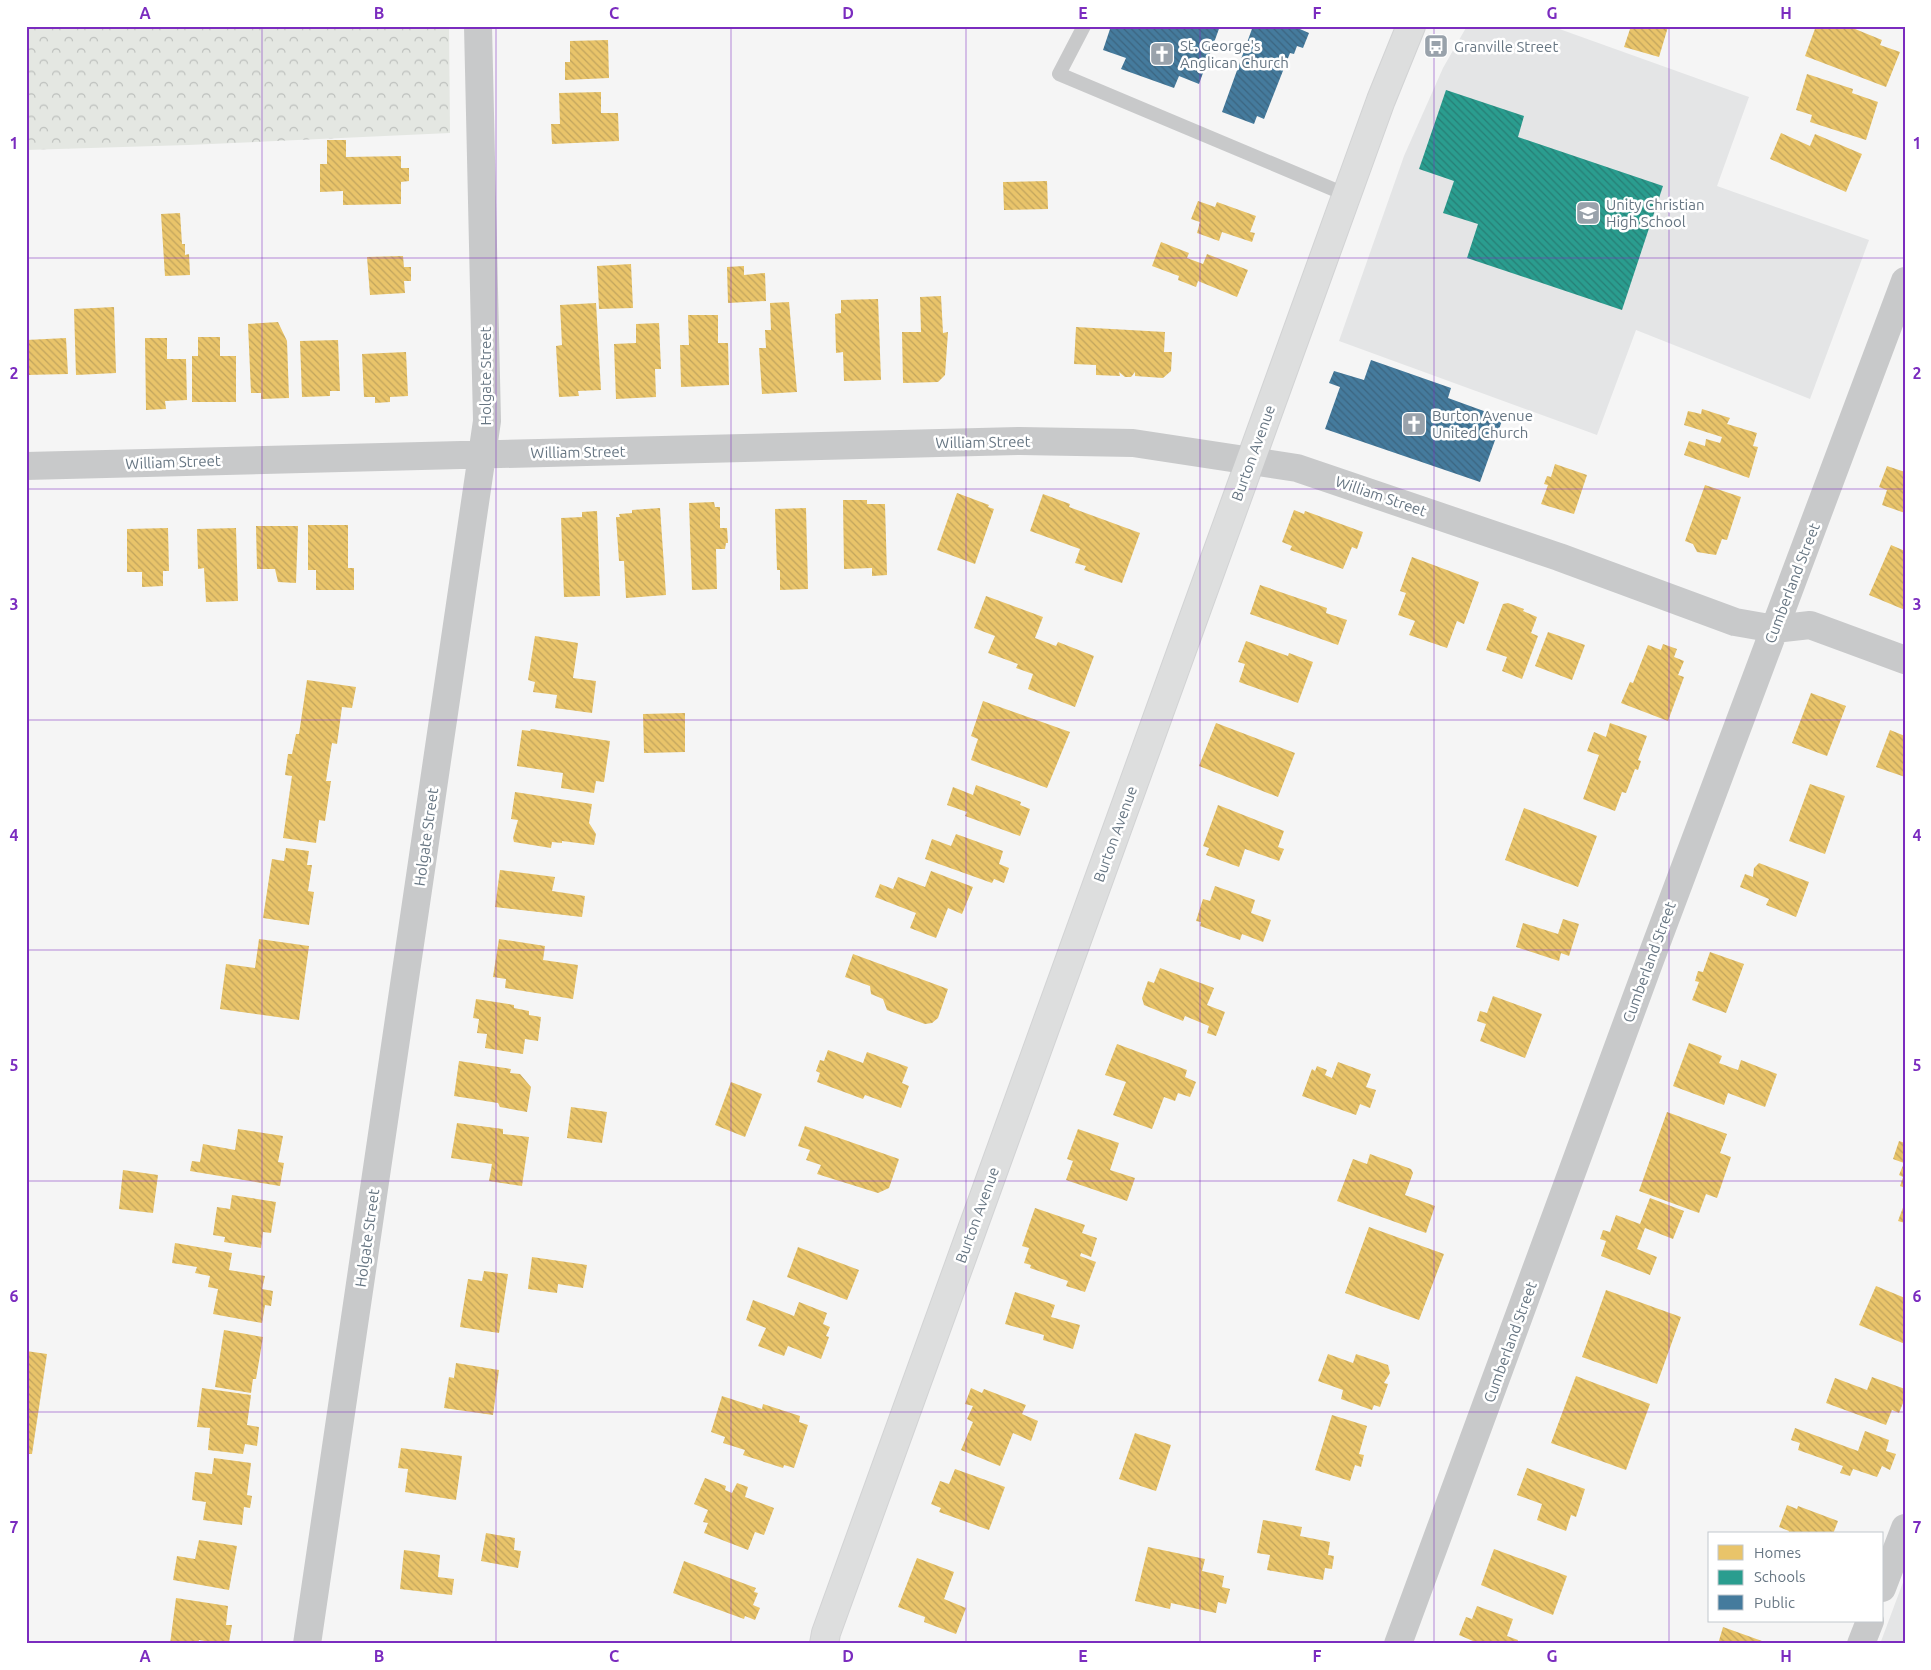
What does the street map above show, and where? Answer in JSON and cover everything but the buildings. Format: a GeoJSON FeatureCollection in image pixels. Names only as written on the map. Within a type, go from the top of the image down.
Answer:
{"type":"FeatureCollection","features":[{"type":"Feature","properties":{"kind":"main road","name":"Burton Avenue"},"geometry":{"type":"LineString","coordinates":[[824,1644],[829,1624],[1410,26]]}},
{"type":"Feature","properties":{"kind":"street","name":"Holgate Street"},"geometry":{"type":"LineString","coordinates":[[307,1644],[487,421],[478,26]]}},
{"type":"Feature","properties":{"kind":"street","name":"Cumberland Street"},"geometry":{"type":"LineString","coordinates":[[1398,1644],[1645,973],[1905,281]]}},
{"type":"Feature","properties":{"kind":"street","name":"William Street"},"geometry":{"type":"LineString","coordinates":[[26,466],[1081,441],[1133,443],[1297,468],[1559,557],[1735,622],[1775,629],[1810,625],[1905,660]]}},
{"type":"Feature","properties":{"kind":"street"},"geometry":{"type":"LineString","coordinates":[[1884,1583],[1905,1528]]}},
{"type":"Feature","properties":{"kind":"street"},"geometry":{"type":"LineString","coordinates":[[1861,1644],[1870,1622]]}},
{"type":"Feature","properties":{"kind":"lane"},"geometry":{"type":"LineString","coordinates":[[1084,26],[1060,74],[1347,195]]}},
{"type":"Feature","properties":{"kind":"shaded area","name":"Unity Christian High School"},"geometry":{"type":"Polygon","coordinates":[[[1467,26],[1551,26],[1749,97],[1717,186],[1869,240],[1810,399],[1636,330],[1597,435],[1339,341],[1404,156],[1443,68],[1467,26]]]}},
{"type":"Feature","properties":{"kind":"shaded area"},"geometry":{"type":"Polygon","coordinates":[[[1905,1577],[1905,1644],[1880,1644],[1905,1577]]]}},
{"type":"Feature","properties":{"kind":"green space"},"geometry":{"type":"Polygon","coordinates":[[[26,26],[449,26],[450,133],[26,150],[26,26]]]}},
{"type":"Feature","properties":{"kind":"place","name":"Granville Street"},"geometry":{"type":"Point","coordinates":[1436,46]}},
{"type":"Feature","properties":{"kind":"place","name":"St. George's Anglican Church"},"geometry":{"type":"Point","coordinates":[1162,54]}},
{"type":"Feature","properties":{"kind":"place","name":"Unity Christian High School"},"geometry":{"type":"Point","coordinates":[1588,213]}},
{"type":"Feature","properties":{"kind":"place","name":"Burton Avenue United Church"},"geometry":{"type":"Point","coordinates":[1414,424]}}]}
